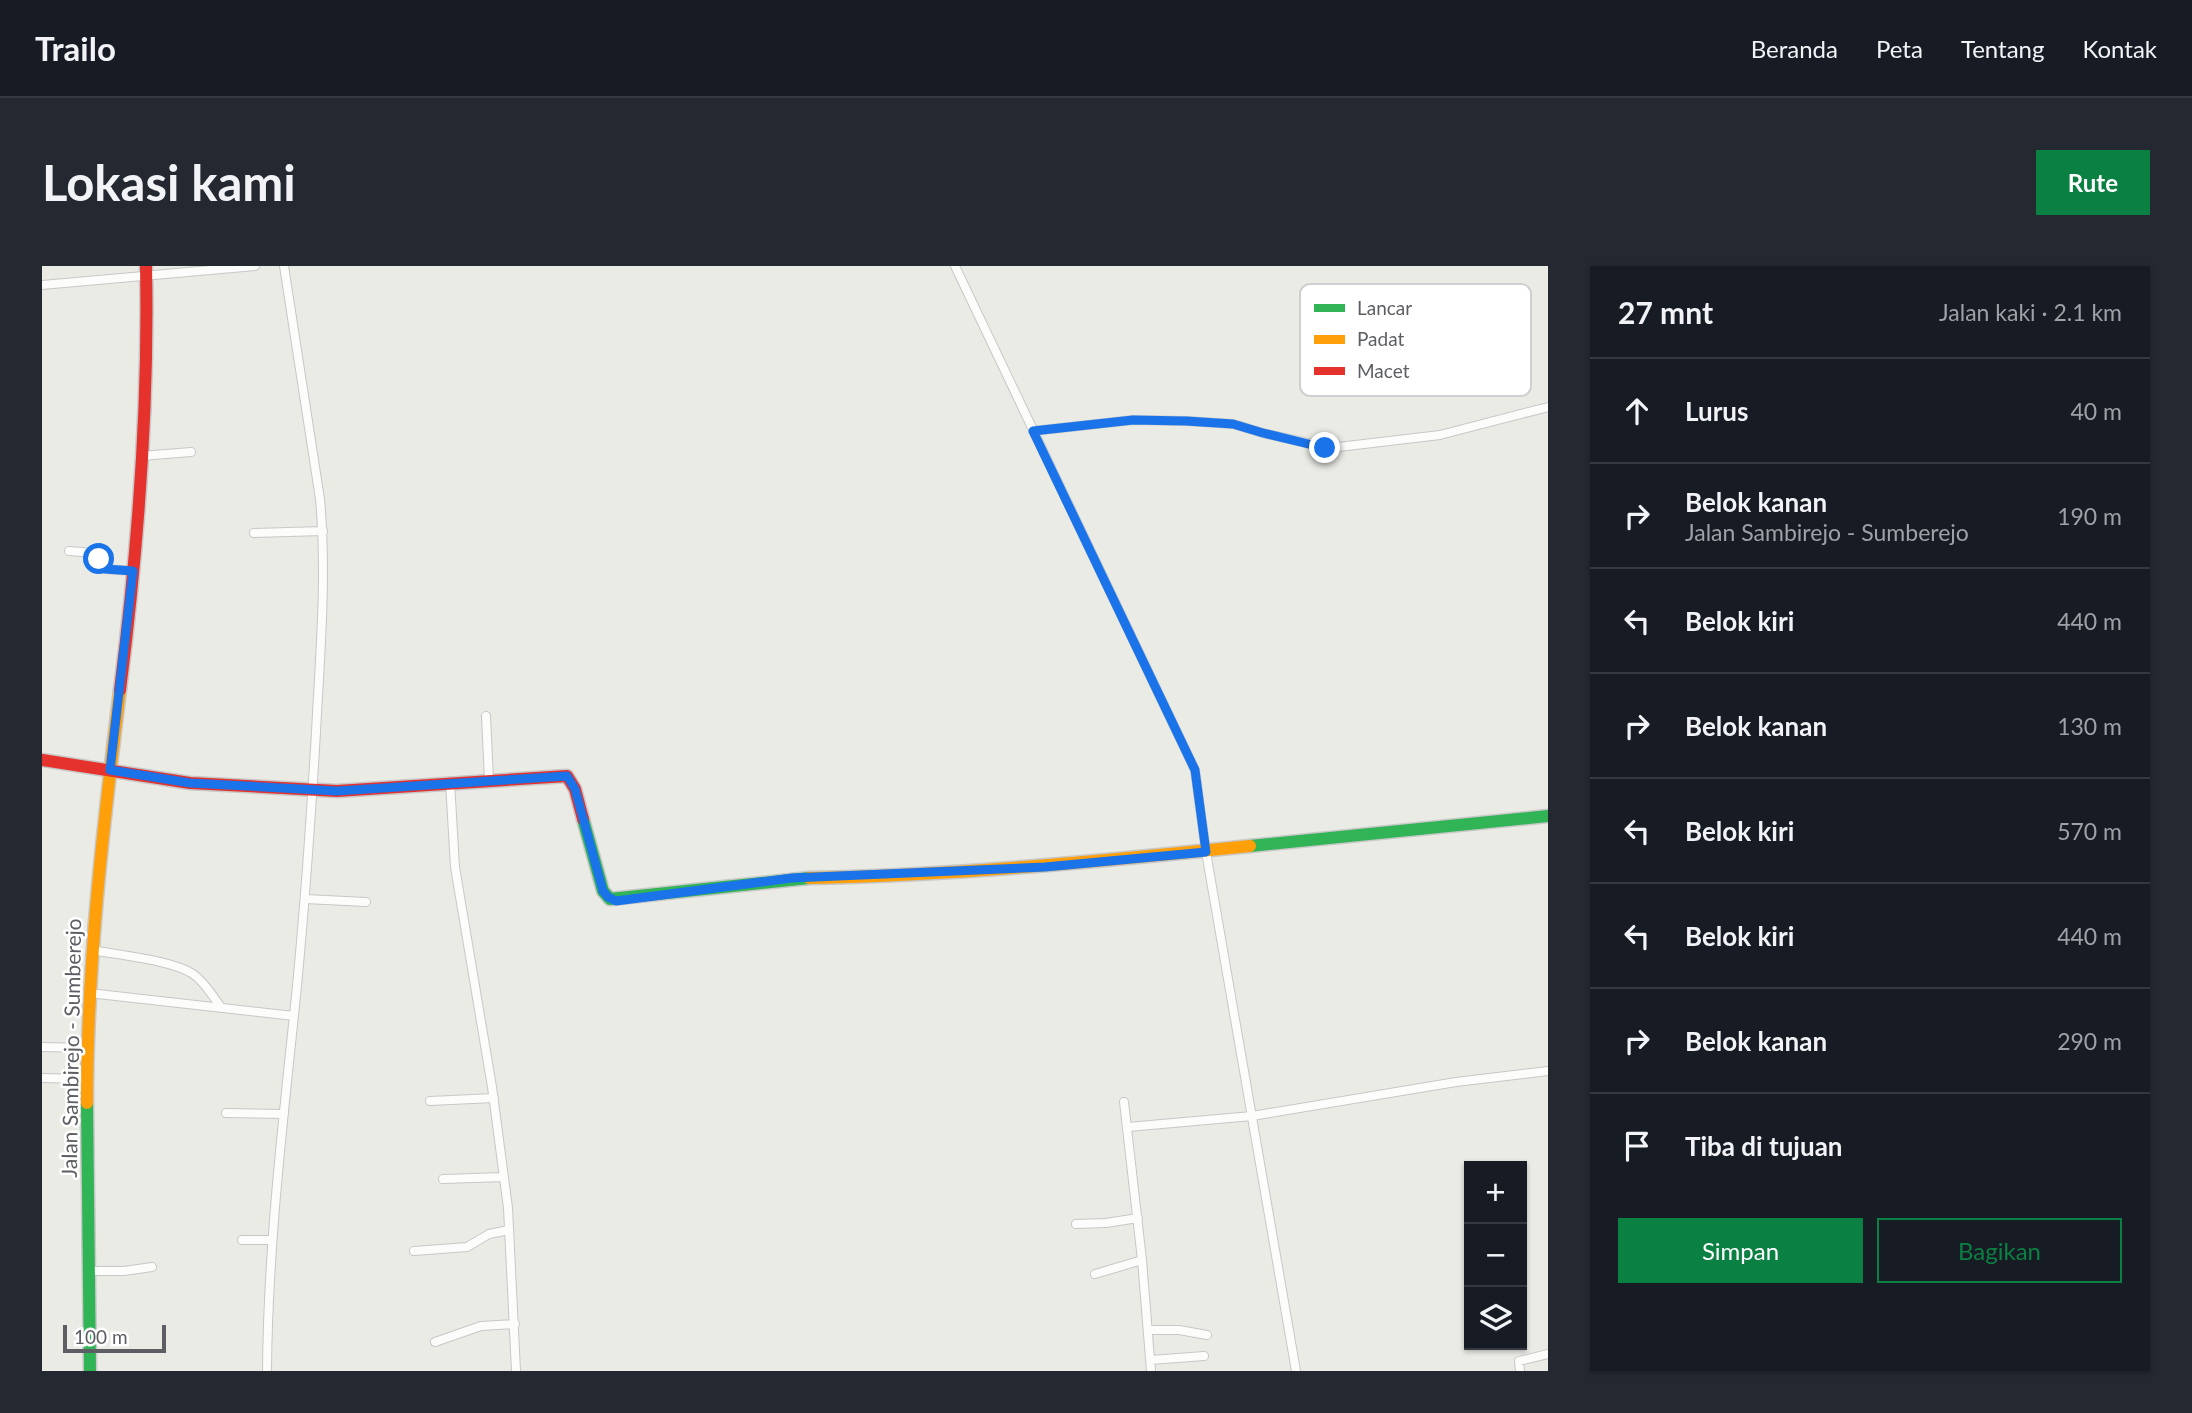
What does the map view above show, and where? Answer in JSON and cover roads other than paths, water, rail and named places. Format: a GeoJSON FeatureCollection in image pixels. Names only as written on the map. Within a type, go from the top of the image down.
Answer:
{"type":"FeatureCollection","features":[{"type":"Feature","properties":{"kind":"street"},"geometry":{"type":"LineString","coordinates":[[42,285],[146,270],[255,266]]}},
{"type":"Feature","properties":{"kind":"street"},"geometry":{"type":"LineString","coordinates":[[267,1371],[272,1240],[305,899],[323,611],[323,531],[317,473],[284,266]]}},
{"type":"Feature","properties":{"kind":"street"},"geometry":{"type":"LineString","coordinates":[[955,266],[1195,770],[1206,852],[1296,1371]]}},
{"type":"Feature","properties":{"kind":"street","name":"Jalan Sambirejo - Sumberejo"},"geometry":{"type":"LineString","coordinates":[[90,1371],[87,1079],[89,993],[110,770],[133,571],[146,358],[146,270]]}},
{"type":"Feature","properties":{"kind":"street"},"geometry":{"type":"LineString","coordinates":[[1033,431],[1133,420],[1186,421],[1233,424],[1330,448],[1440,435],[1548,407]]}},
{"type":"Feature","properties":{"kind":"street"},"geometry":{"type":"LineString","coordinates":[[141,456],[191,452]]}},
{"type":"Feature","properties":{"kind":"street"},"geometry":{"type":"LineString","coordinates":[[254,533],[323,531]]}},
{"type":"Feature","properties":{"kind":"street"},"geometry":{"type":"LineString","coordinates":[[69,551],[94,553],[105,569],[133,571]]}},
{"type":"Feature","properties":{"kind":"street"},"geometry":{"type":"LineString","coordinates":[[486,716],[489,780]]}},
{"type":"Feature","properties":{"kind":"street"},"geometry":{"type":"LineString","coordinates":[[42,760],[190,783],[337,791],[567,776],[575,789],[603,891],[616,901],[792,878],[1045,867],[1548,816]]}},
{"type":"Feature","properties":{"kind":"street"},"geometry":{"type":"LineString","coordinates":[[450,782],[455,867],[494,1098],[504,1177],[516,1371]]}},
{"type":"Feature","properties":{"kind":"street"},"geometry":{"type":"LineString","coordinates":[[305,899],[366,902]]}},
{"type":"Feature","properties":{"kind":"street"},"geometry":{"type":"LineString","coordinates":[[92,950],[167,964],[191,973],[205,985],[221,1007]]}},
{"type":"Feature","properties":{"kind":"street"},"geometry":{"type":"LineString","coordinates":[[89,993],[294,1016]]}},
{"type":"Feature","properties":{"kind":"street"},"geometry":{"type":"LineString","coordinates":[[42,1047],[87,1048]]}},
{"type":"Feature","properties":{"kind":"street"},"geometry":{"type":"LineString","coordinates":[[1128,1127],[1252,1116],[1457,1082],[1548,1071]]}},
{"type":"Feature","properties":{"kind":"street"},"geometry":{"type":"LineString","coordinates":[[42,1079],[87,1079]]}},
{"type":"Feature","properties":{"kind":"street"},"geometry":{"type":"LineString","coordinates":[[430,1101],[494,1098]]}},
{"type":"Feature","properties":{"kind":"street"},"geometry":{"type":"LineString","coordinates":[[1124,1102],[1152,1371]]}},
{"type":"Feature","properties":{"kind":"street"},"geometry":{"type":"LineString","coordinates":[[226,1113],[284,1114]]}},
{"type":"Feature","properties":{"kind":"street"},"geometry":{"type":"LineString","coordinates":[[443,1179],[504,1177]]}},
{"type":"Feature","properties":{"kind":"street"},"geometry":{"type":"LineString","coordinates":[[1076,1224],[1138,1218]]}},
{"type":"Feature","properties":{"kind":"street"},"geometry":{"type":"LineString","coordinates":[[414,1251],[467,1247],[493,1232],[509,1230]]}},
{"type":"Feature","properties":{"kind":"street"},"geometry":{"type":"LineString","coordinates":[[242,1240],[272,1240]]}},
{"type":"Feature","properties":{"kind":"street"},"geometry":{"type":"LineString","coordinates":[[1095,1273],[1142,1261]]}},
{"type":"Feature","properties":{"kind":"street"},"geometry":{"type":"LineString","coordinates":[[89,1270],[152,1267]]}},
{"type":"Feature","properties":{"kind":"street"},"geometry":{"type":"LineString","coordinates":[[435,1342],[481,1326],[515,1324]]}},
{"type":"Feature","properties":{"kind":"street"},"geometry":{"type":"LineString","coordinates":[[1149,1330],[1179,1330],[1207,1335]]}},
{"type":"Feature","properties":{"kind":"street"},"geometry":{"type":"LineString","coordinates":[[1520,1371],[1518,1361],[1548,1354]]}},
{"type":"Feature","properties":{"kind":"street"},"geometry":{"type":"LineString","coordinates":[[1151,1360],[1204,1356]]}}]}
